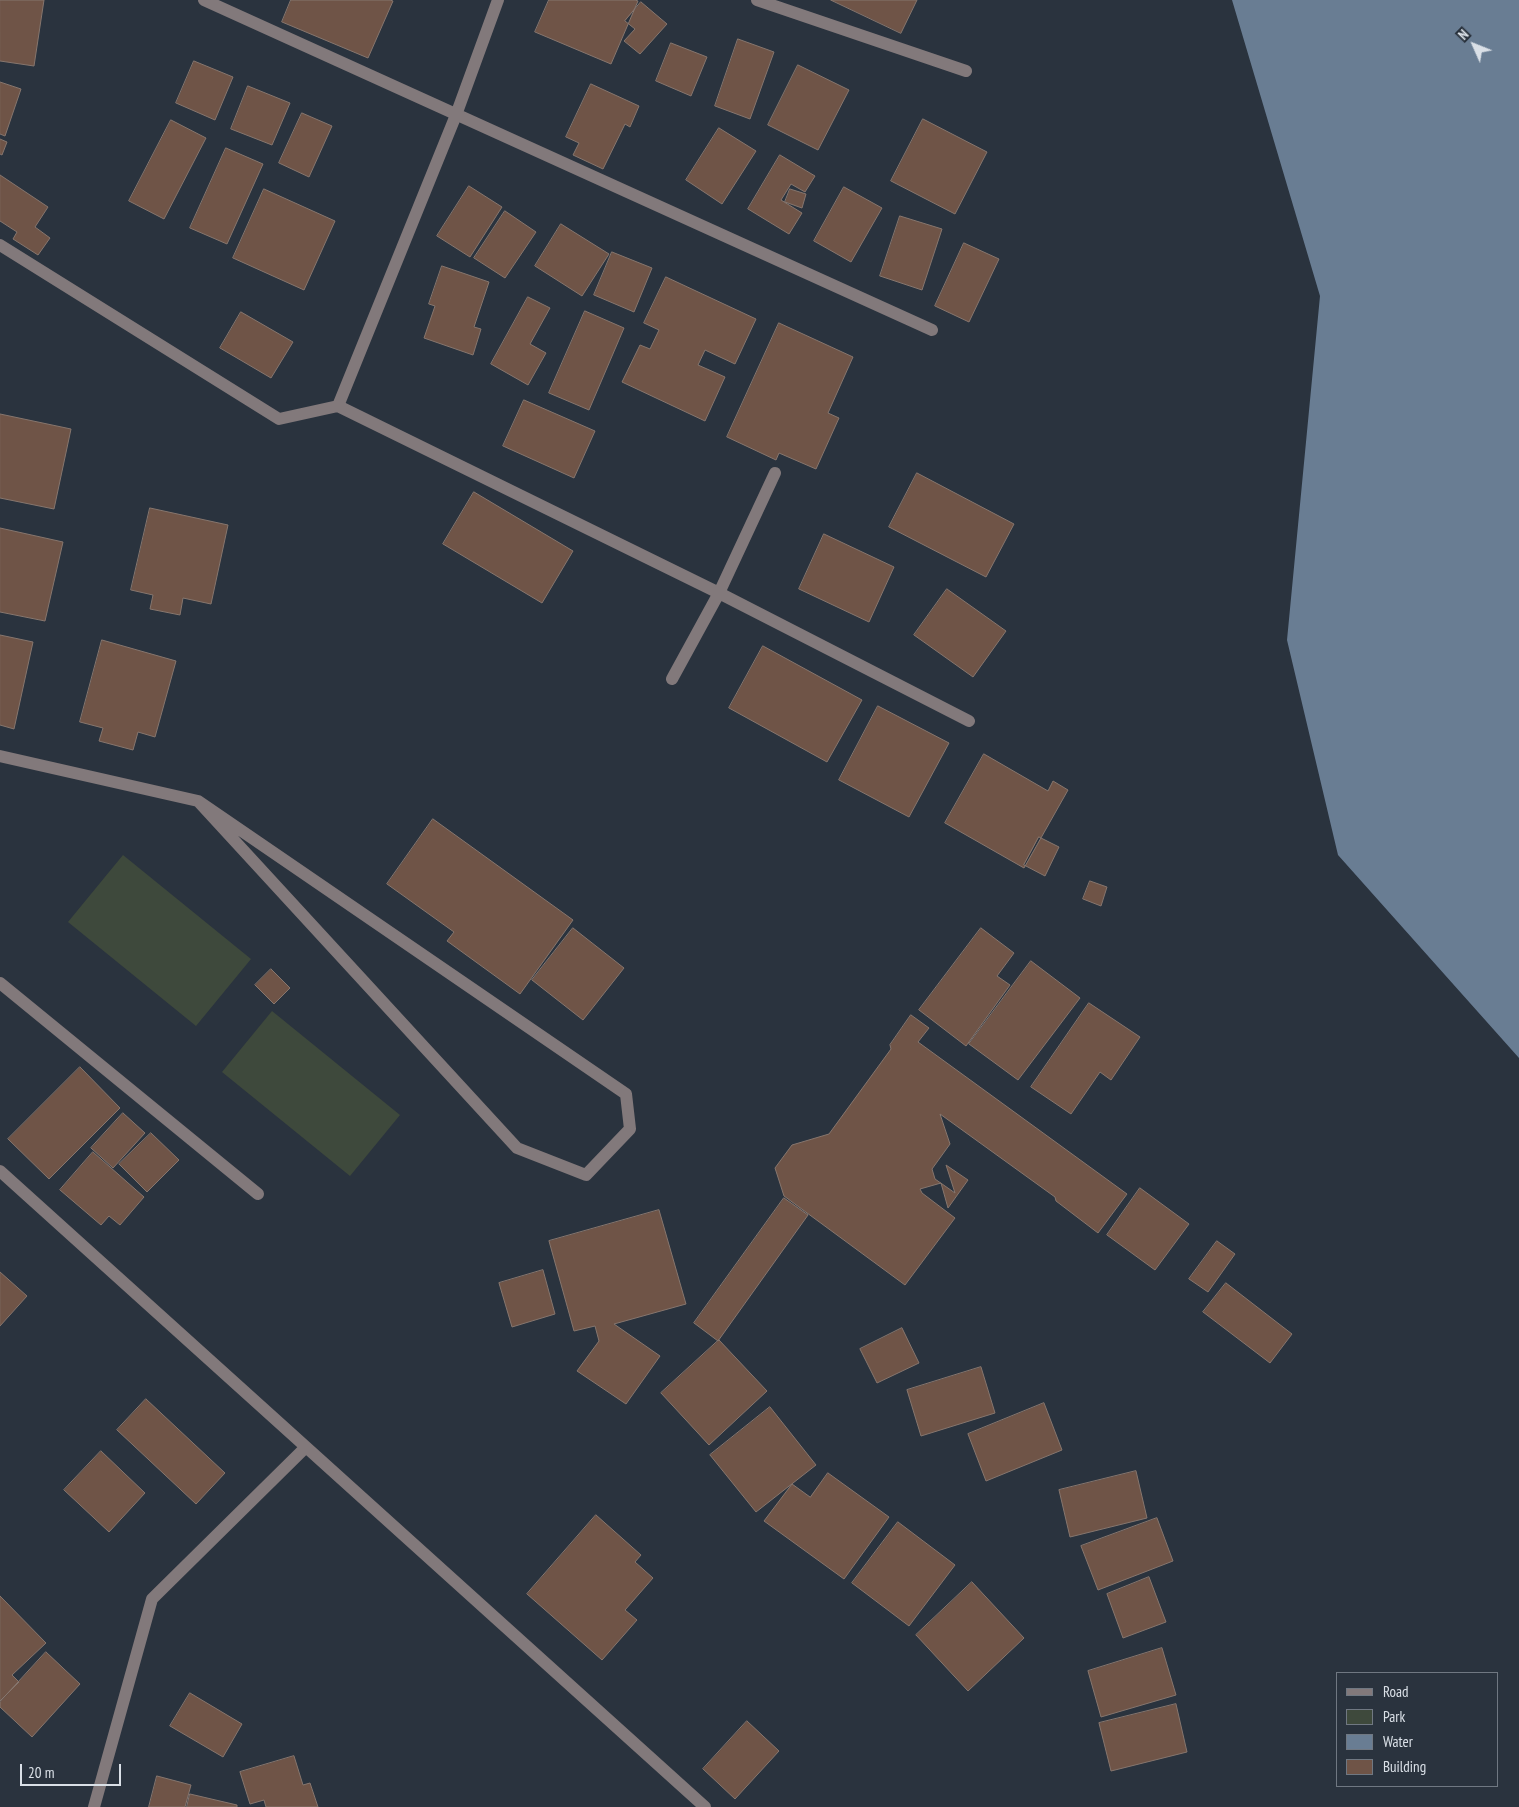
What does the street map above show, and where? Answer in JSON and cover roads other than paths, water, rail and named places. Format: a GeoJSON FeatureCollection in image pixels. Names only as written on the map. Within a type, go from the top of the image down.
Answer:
{"type":"FeatureCollection","features":[{"type":"Feature","properties":{"kind":"street"},"geometry":{"type":"LineString","coordinates":[[204,0],[932,330]]}},
{"type":"Feature","properties":{"kind":"street"},"geometry":{"type":"LineString","coordinates":[[338,406],[456,115],[498,0]]}},
{"type":"Feature","properties":{"kind":"street"},"geometry":{"type":"LineString","coordinates":[[757,0],[966,71]]}},
{"type":"Feature","properties":{"kind":"street"},"geometry":{"type":"LineString","coordinates":[[0,245],[279,419],[338,406],[719,593],[969,721]]}},
{"type":"Feature","properties":{"kind":"street"},"geometry":{"type":"LineString","coordinates":[[672,678],[719,593],[775,473]]}},
{"type":"Feature","properties":{"kind":"street"},"geometry":{"type":"LineString","coordinates":[[0,756],[198,801],[626,1094],[630,1129],[586,1176],[517,1148],[198,801]]}},
{"type":"Feature","properties":{"kind":"street"},"geometry":{"type":"LineString","coordinates":[[0,983],[258,1194]]}},
{"type":"Feature","properties":{"kind":"street"},"geometry":{"type":"LineString","coordinates":[[0,1171],[705,1807]]}},
{"type":"Feature","properties":{"kind":"street"},"geometry":{"type":"LineString","coordinates":[[94,1807],[152,1598],[306,1447]]}},
{"type":"Feature","properties":{"kind":"water"},"geometry":{"type":"Polygon","coordinates":[[[1232,0],[1519,0],[1519,1058],[1338,855],[1287,640],[1320,296],[1232,0]]]}}]}
